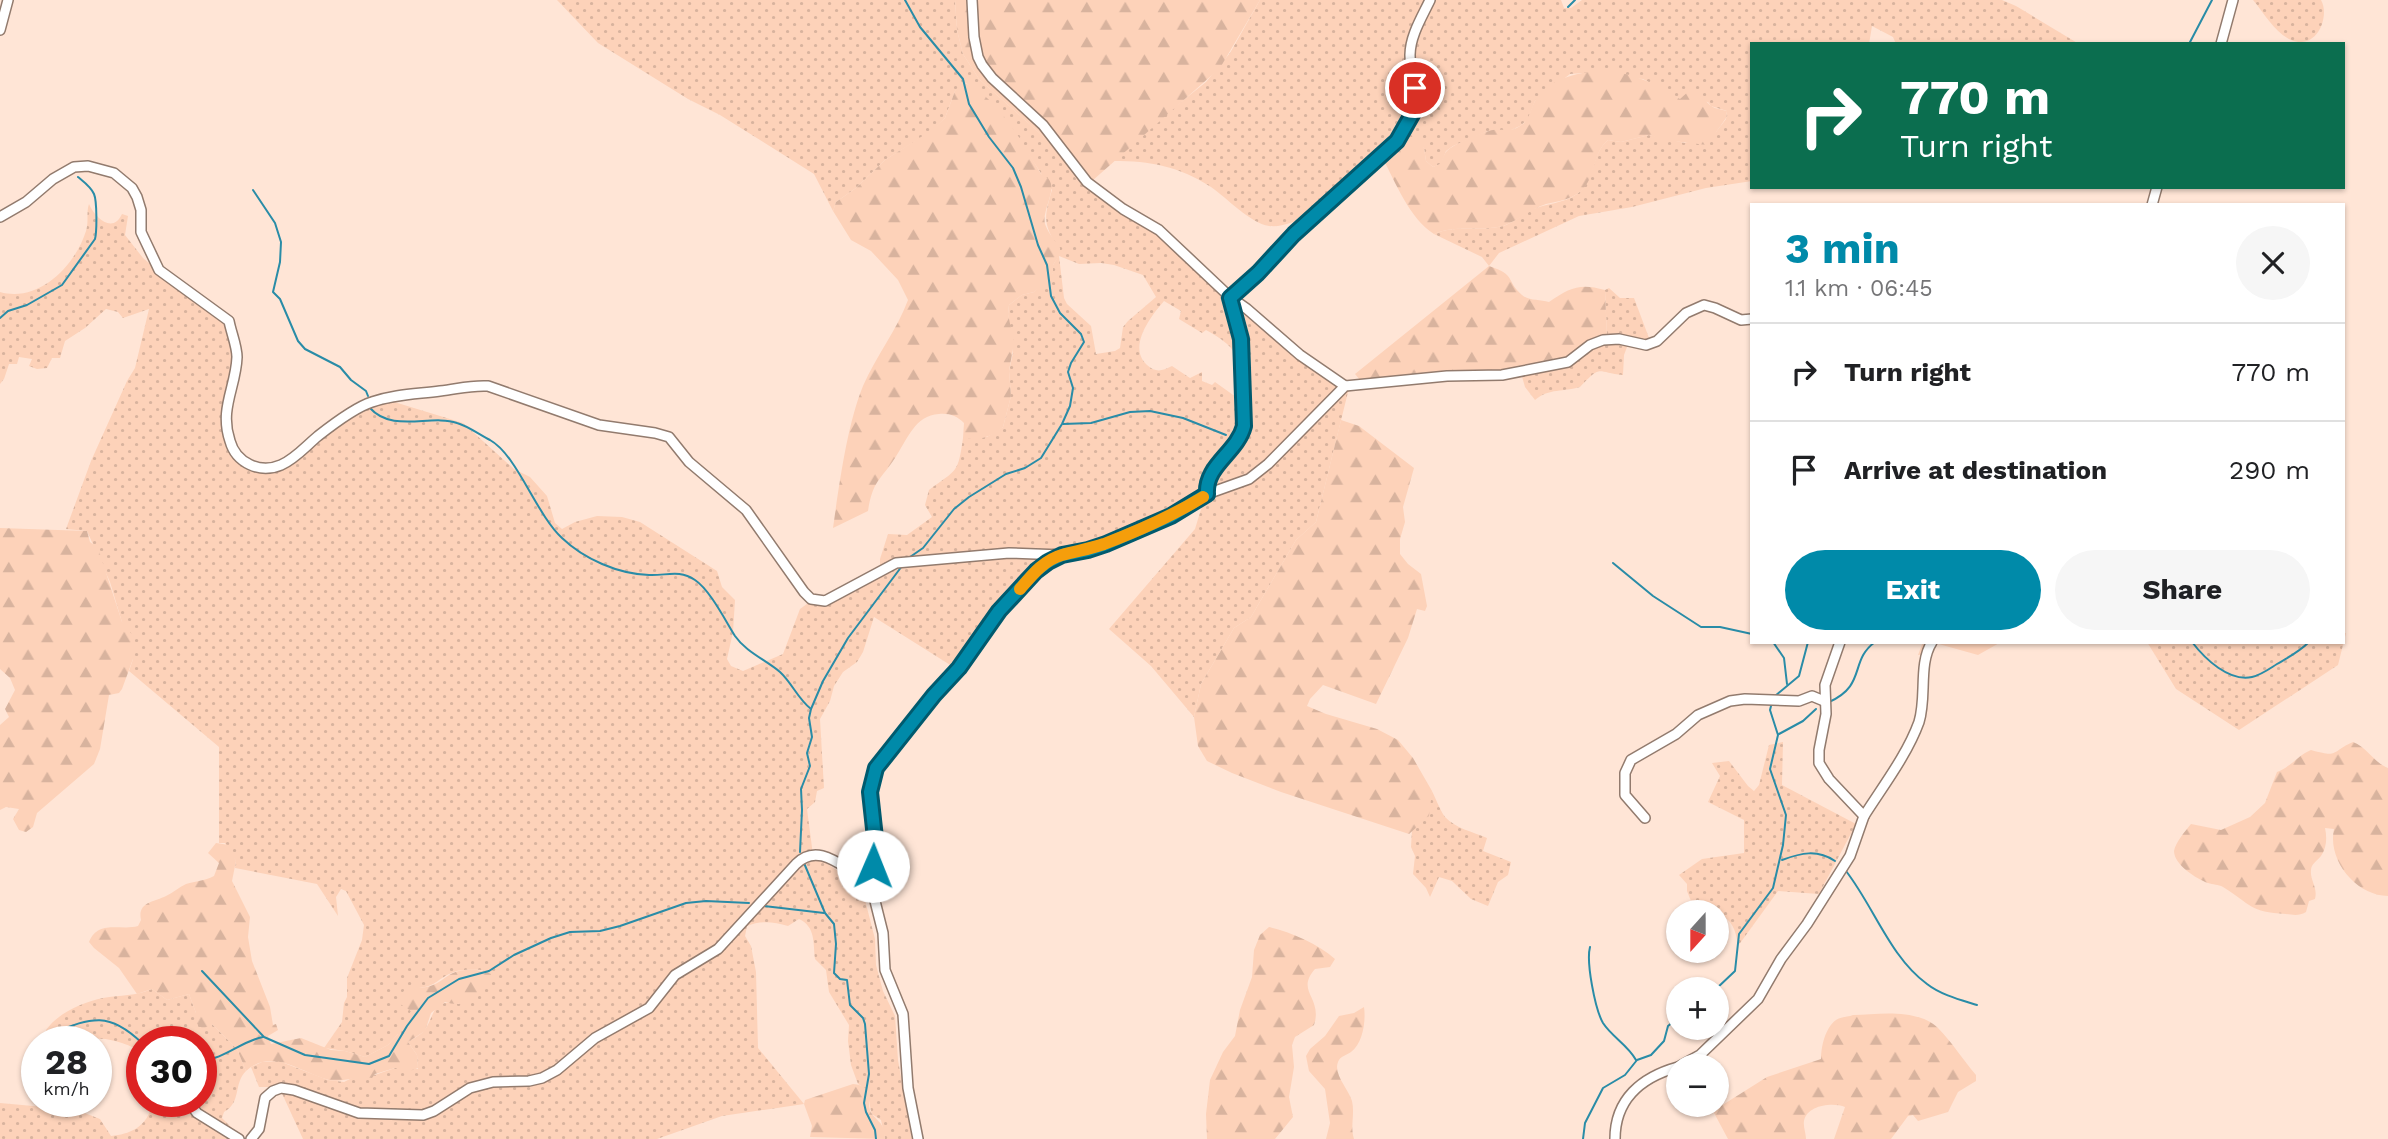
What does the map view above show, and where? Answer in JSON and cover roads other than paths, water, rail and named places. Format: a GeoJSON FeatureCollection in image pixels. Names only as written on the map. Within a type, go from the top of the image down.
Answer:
{"type":"FeatureCollection","features":[{"type":"Feature","properties":{"kind":"street"},"geometry":{"type":"LineString","coordinates":[[0,30],[8,0]]}},
{"type":"Feature","properties":{"kind":"street"},"geometry":{"type":"LineString","coordinates":[[972,0],[976,48],[987,72],[1043,125],[1087,181],[1164,235],[1230,298],[1252,312],[1300,355],[1345,386]]}},
{"type":"Feature","properties":{"kind":"street"},"geometry":{"type":"LineString","coordinates":[[1230,298],[1258,273],[1294,234],[1401,136],[1414,111],[1416,99],[1410,57],[1411,43],[1430,0]]}},
{"type":"Feature","properties":{"kind":"street"},"geometry":{"type":"LineString","coordinates":[[2222,42],[2233,0]]}},
{"type":"Feature","properties":{"kind":"street"},"geometry":{"type":"LineString","coordinates":[[0,217],[26,202],[53,178],[74,166],[88,166],[121,177],[137,197],[141,210],[141,232],[159,270],[229,321],[237,357],[226,406],[226,429],[237,456],[250,465],[261,468],[279,466],[293,458],[320,434],[369,402],[469,385],[488,386],[599,425],[669,437],[690,462],[746,510],[804,592],[816,601],[825,601],[896,563],[1009,553],[1062,555],[1106,544],[1171,516],[1207,494],[1249,479],[1268,464],[1345,386],[1447,376],[1502,376],[1568,362],[1590,345],[1603,340],[1623,340],[1646,345],[1657,341],[1686,313],[1704,305],[1741,320],[1750,319]]}},
{"type":"Feature","properties":{"kind":"street"},"geometry":{"type":"LineString","coordinates":[[1207,494],[1211,472],[1232,450],[1241,437],[1244,426],[1241,339],[1230,298]]}},
{"type":"Feature","properties":{"kind":"street"},"geometry":{"type":"LineString","coordinates":[[918,1139],[908,1088],[903,1014],[886,970],[883,933],[870,881],[876,847],[870,792],[876,768],[959,668],[999,611],[1042,565],[1062,555]]}},
{"type":"Feature","properties":{"kind":"street"},"geometry":{"type":"LineString","coordinates":[[1839,644],[1826,678],[1819,763],[1829,779],[1864,816]]}},
{"type":"Feature","properties":{"kind":"street"},"geometry":{"type":"LineString","coordinates":[[1701,1054],[1758,999],[1781,959],[1807,925],[1850,856],[1864,816],[1917,727],[1922,705],[1924,658],[1931,644]]}},
{"type":"Feature","properties":{"kind":"street"},"geometry":{"type":"LineString","coordinates":[[1645,818],[1625,795],[1624,783],[1628,765],[1637,756],[1681,730],[1691,719],[1734,699],[1799,701],[1812,696],[1824,702]]}},
{"type":"Feature","properties":{"kind":"street"},"geometry":{"type":"LineString","coordinates":[[251,1139],[259,1129],[265,1098],[281,1088],[294,1090],[359,1114],[423,1115],[470,1088],[493,1082],[542,1078],[569,1061],[595,1038],[649,1008],[675,975],[718,949],[808,855],[831,859],[870,881]]}},
{"type":"Feature","properties":{"kind":"street"},"geometry":{"type":"LineString","coordinates":[[1615,1139],[1617,1117],[1629,1095],[1646,1079],[1666,1071]]}},
{"type":"Feature","properties":{"kind":"street"},"geometry":{"type":"LineString","coordinates":[[204,1117],[239,1139]]}},
{"type":"Feature","properties":{"kind":"waterway"},"geometry":{"type":"LineString","coordinates":[[905,0],[920,27],[963,79],[969,104],[989,137],[1013,168],[1047,265],[1051,296],[1060,313],[1081,334],[1084,342],[1068,372],[1073,388],[1070,406],[1041,458],[1025,468],[1006,474],[969,497],[954,509],[923,548],[910,557]]}},
{"type":"Feature","properties":{"kind":"waterway"},"geometry":{"type":"LineString","coordinates":[[1568,7],[1575,0]]}},
{"type":"Feature","properties":{"kind":"waterway"},"geometry":{"type":"LineString","coordinates":[[2190,42],[2212,0]]}},
{"type":"Feature","properties":{"kind":"waterway"},"geometry":{"type":"LineString","coordinates":[[0,318],[8,311],[27,305],[62,285],[95,239],[94,194],[78,177]]}},
{"type":"Feature","properties":{"kind":"waterway"},"geometry":{"type":"LineString","coordinates":[[253,190],[275,223],[281,242],[280,262],[273,292],[280,299],[298,341],[305,349],[340,367],[368,396]]}},
{"type":"Feature","properties":{"kind":"waterway"},"geometry":{"type":"LineString","coordinates":[[370,408],[389,420],[457,423],[490,440],[509,458],[553,528],[571,546],[602,564],[625,572],[678,574],[695,580],[712,598],[740,642],[780,672],[811,709]]}},
{"type":"Feature","properties":{"kind":"waterway"},"geometry":{"type":"LineString","coordinates":[[1063,424],[1091,423],[1130,412],[1150,411],[1183,418],[1226,435]]}},
{"type":"Feature","properties":{"kind":"waterway"},"geometry":{"type":"LineString","coordinates":[[1613,563],[1653,596],[1701,627],[1720,627],[1750,634]]}},
{"type":"Feature","properties":{"kind":"waterway"},"geometry":{"type":"LineString","coordinates":[[800,852],[801,789],[810,766],[807,753],[812,737],[809,718],[811,709],[823,681],[848,638],[902,566]]}},
{"type":"Feature","properties":{"kind":"waterway"},"geometry":{"type":"LineString","coordinates":[[1774,644],[1784,658],[1787,684]]}},
{"type":"Feature","properties":{"kind":"waterway"},"geometry":{"type":"LineString","coordinates":[[1775,696],[1799,676],[1807,644]]}},
{"type":"Feature","properties":{"kind":"waterway"},"geometry":{"type":"LineString","coordinates":[[1829,702],[1849,688],[1862,657],[1873,644]]}},
{"type":"Feature","properties":{"kind":"waterway"},"geometry":{"type":"LineString","coordinates":[[2194,644],[2218,668],[2243,678],[2262,673],[2307,644]]}},
{"type":"Feature","properties":{"kind":"waterway"},"geometry":{"type":"LineString","coordinates":[[1729,977],[1735,971],[1739,934],[1773,888],[1783,845],[1786,815],[1770,769],[1778,735],[1771,706]]}},
{"type":"Feature","properties":{"kind":"waterway"},"geometry":{"type":"LineString","coordinates":[[1779,734],[1803,721],[1816,709]]}},
{"type":"Feature","properties":{"kind":"waterway"},"geometry":{"type":"LineString","coordinates":[[1782,860],[1809,853],[1835,861]]}},
{"type":"Feature","properties":{"kind":"waterway"},"geometry":{"type":"LineString","coordinates":[[804,863],[825,913],[834,924],[834,973],[840,979],[847,980],[850,1005],[863,1018],[865,1024],[869,1074],[864,1103],[876,1139]]}},
{"type":"Feature","properties":{"kind":"waterway"},"geometry":{"type":"LineString","coordinates":[[1846,871],[1892,946],[1914,973],[1938,991],[1977,1005]]}},
{"type":"Feature","properties":{"kind":"waterway"},"geometry":{"type":"LineString","coordinates":[[202,971],[264,1037],[305,1055],[369,1064],[389,1056],[428,998],[459,979],[489,971],[514,955],[551,938],[570,932],[600,931],[620,926],[686,903],[749,903]]}},
{"type":"Feature","properties":{"kind":"waterway"},"geometry":{"type":"LineString","coordinates":[[764,906],[824,913]]}},
{"type":"Feature","properties":{"kind":"waterway"},"geometry":{"type":"LineString","coordinates":[[1590,947],[1590,974],[1600,1016],[1607,1028],[1636,1060]]}},
{"type":"Feature","properties":{"kind":"waterway"},"geometry":{"type":"LineString","coordinates":[[72,1026],[99,1020],[109,1021],[126,1029]]}},
{"type":"Feature","properties":{"kind":"waterway"},"geometry":{"type":"LineString","coordinates":[[1583,1139],[1585,1123],[1603,1088],[1625,1075],[1637,1060],[1651,1055],[1664,1041],[1666,1034]]}},
{"type":"Feature","properties":{"kind":"waterway"},"geometry":{"type":"LineString","coordinates":[[217,1057],[263,1037]]}}]}
